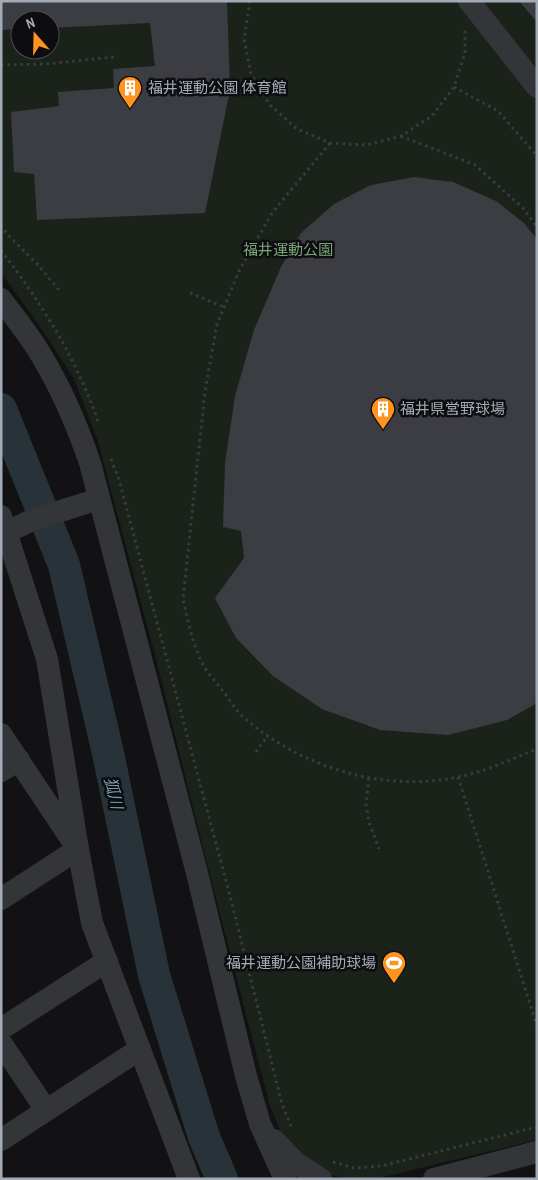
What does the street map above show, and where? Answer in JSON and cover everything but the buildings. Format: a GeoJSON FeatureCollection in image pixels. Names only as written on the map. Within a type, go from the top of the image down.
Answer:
{"type":"FeatureCollection","features":[{"type":"Feature","properties":{"kind":"street"},"geometry":{"type":"LineString","coordinates":[[469,1],[537,87]]}},
{"type":"Feature","properties":{"kind":"street"},"geometry":{"type":"LineString","coordinates":[[1,299],[35,345],[66,402],[85,448],[92,501],[260,1124],[285,1179]]}},
{"type":"Feature","properties":{"kind":"street"},"geometry":{"type":"LineString","coordinates":[[92,501],[3,527],[47,658],[92,923],[190,1179]]}},
{"type":"Feature","properties":{"kind":"street"},"geometry":{"type":"LineString","coordinates":[[1,734],[10,766],[78,849]]}},
{"type":"Feature","properties":{"kind":"street"},"geometry":{"type":"LineString","coordinates":[[1,899],[78,849]]}},
{"type":"Feature","properties":{"kind":"street"},"geometry":{"type":"LineString","coordinates":[[1,1029],[107,961]]}},
{"type":"Feature","properties":{"kind":"street"},"geometry":{"type":"LineString","coordinates":[[1,1043],[46,1110]]}},
{"type":"Feature","properties":{"kind":"street"},"geometry":{"type":"LineString","coordinates":[[1,1140],[140,1049]]}},
{"type":"Feature","properties":{"kind":"street"},"geometry":{"type":"LineString","coordinates":[[260,1124],[296,1163],[324,1169]]}},
{"type":"Feature","properties":{"kind":"street"},"geometry":{"type":"LineString","coordinates":[[434,1179],[537,1152]]}},
{"type":"Feature","properties":{"kind":"path"},"geometry":{"type":"LineString","coordinates":[[250,1],[244,39],[252,74],[270,105],[297,129],[330,143],[366,145],[402,136],[432,116],[454,87],[465,52],[465,25]]}},
{"type":"Feature","properties":{"kind":"path"},"geometry":{"type":"LineString","coordinates":[[1,65],[45,64],[114,57]]}},
{"type":"Feature","properties":{"kind":"path"},"geometry":{"type":"LineString","coordinates":[[454,87],[498,111],[537,156]]}},
{"type":"Feature","properties":{"kind":"path"},"geometry":{"type":"LineString","coordinates":[[402,136],[475,165],[523,208],[537,227]]}},
{"type":"Feature","properties":{"kind":"path"},"geometry":{"type":"LineString","coordinates":[[330,143],[272,213],[239,271],[217,324],[205,391],[183,599],[190,633],[205,668],[241,715],[281,745],[320,765],[369,778],[396,782],[458,777],[537,749]]}},
{"type":"Feature","properties":{"kind":"path"},"geometry":{"type":"LineString","coordinates":[[1,225],[7,234],[38,265],[59,290]]}},
{"type":"Feature","properties":{"kind":"path"},"geometry":{"type":"LineString","coordinates":[[1,250],[36,297],[58,332],[76,367],[100,428]]}},
{"type":"Feature","properties":{"kind":"path"},"geometry":{"type":"LineString","coordinates":[[190,293],[224,306]]}},
{"type":"Feature","properties":{"kind":"path"},"geometry":{"type":"LineString","coordinates":[[109,454],[119,480],[226,881],[282,1104],[292,1130]]}},
{"type":"Feature","properties":{"kind":"path"},"geometry":{"type":"LineString","coordinates":[[256,752],[268,735]]}},
{"type":"Feature","properties":{"kind":"path"},"geometry":{"type":"LineString","coordinates":[[458,777],[537,1026]]}},
{"type":"Feature","properties":{"kind":"path"},"geometry":{"type":"LineString","coordinates":[[369,778],[366,804],[369,822],[379,849]]}},
{"type":"Feature","properties":{"kind":"path"},"geometry":{"type":"LineString","coordinates":[[324,1169],[332,1162],[354,1168],[381,1166],[537,1127]]}},
{"type":"Feature","properties":{"kind":"green space","name":"福井運動公園"},"geometry":{"type":"Polygon","coordinates":[[[1,1],[537,1],[537,1140],[375,1179],[349,1179],[331,1175],[314,1166],[281,1133],[270,1106],[155,655],[97,438],[74,379],[39,325],[1,273],[1,1]]]}},
{"type":"Feature","properties":{"kind":"waterway","name":"狐川"},"geometry":{"type":"LineString","coordinates":[[1,409],[64,565],[108,753],[154,975],[204,1137],[222,1179]]}},
{"type":"Feature","properties":{"kind":"place","name":"福井運動公園 体育館"},"geometry":{"type":"Point","coordinates":[130,109]}},
{"type":"Feature","properties":{"kind":"place","name":"福井県営野球場"},"geometry":{"type":"Point","coordinates":[383,430]}},
{"type":"Feature","properties":{"kind":"place","name":"福井運動公園補助球場"},"geometry":{"type":"Point","coordinates":[394,984]}}]}
